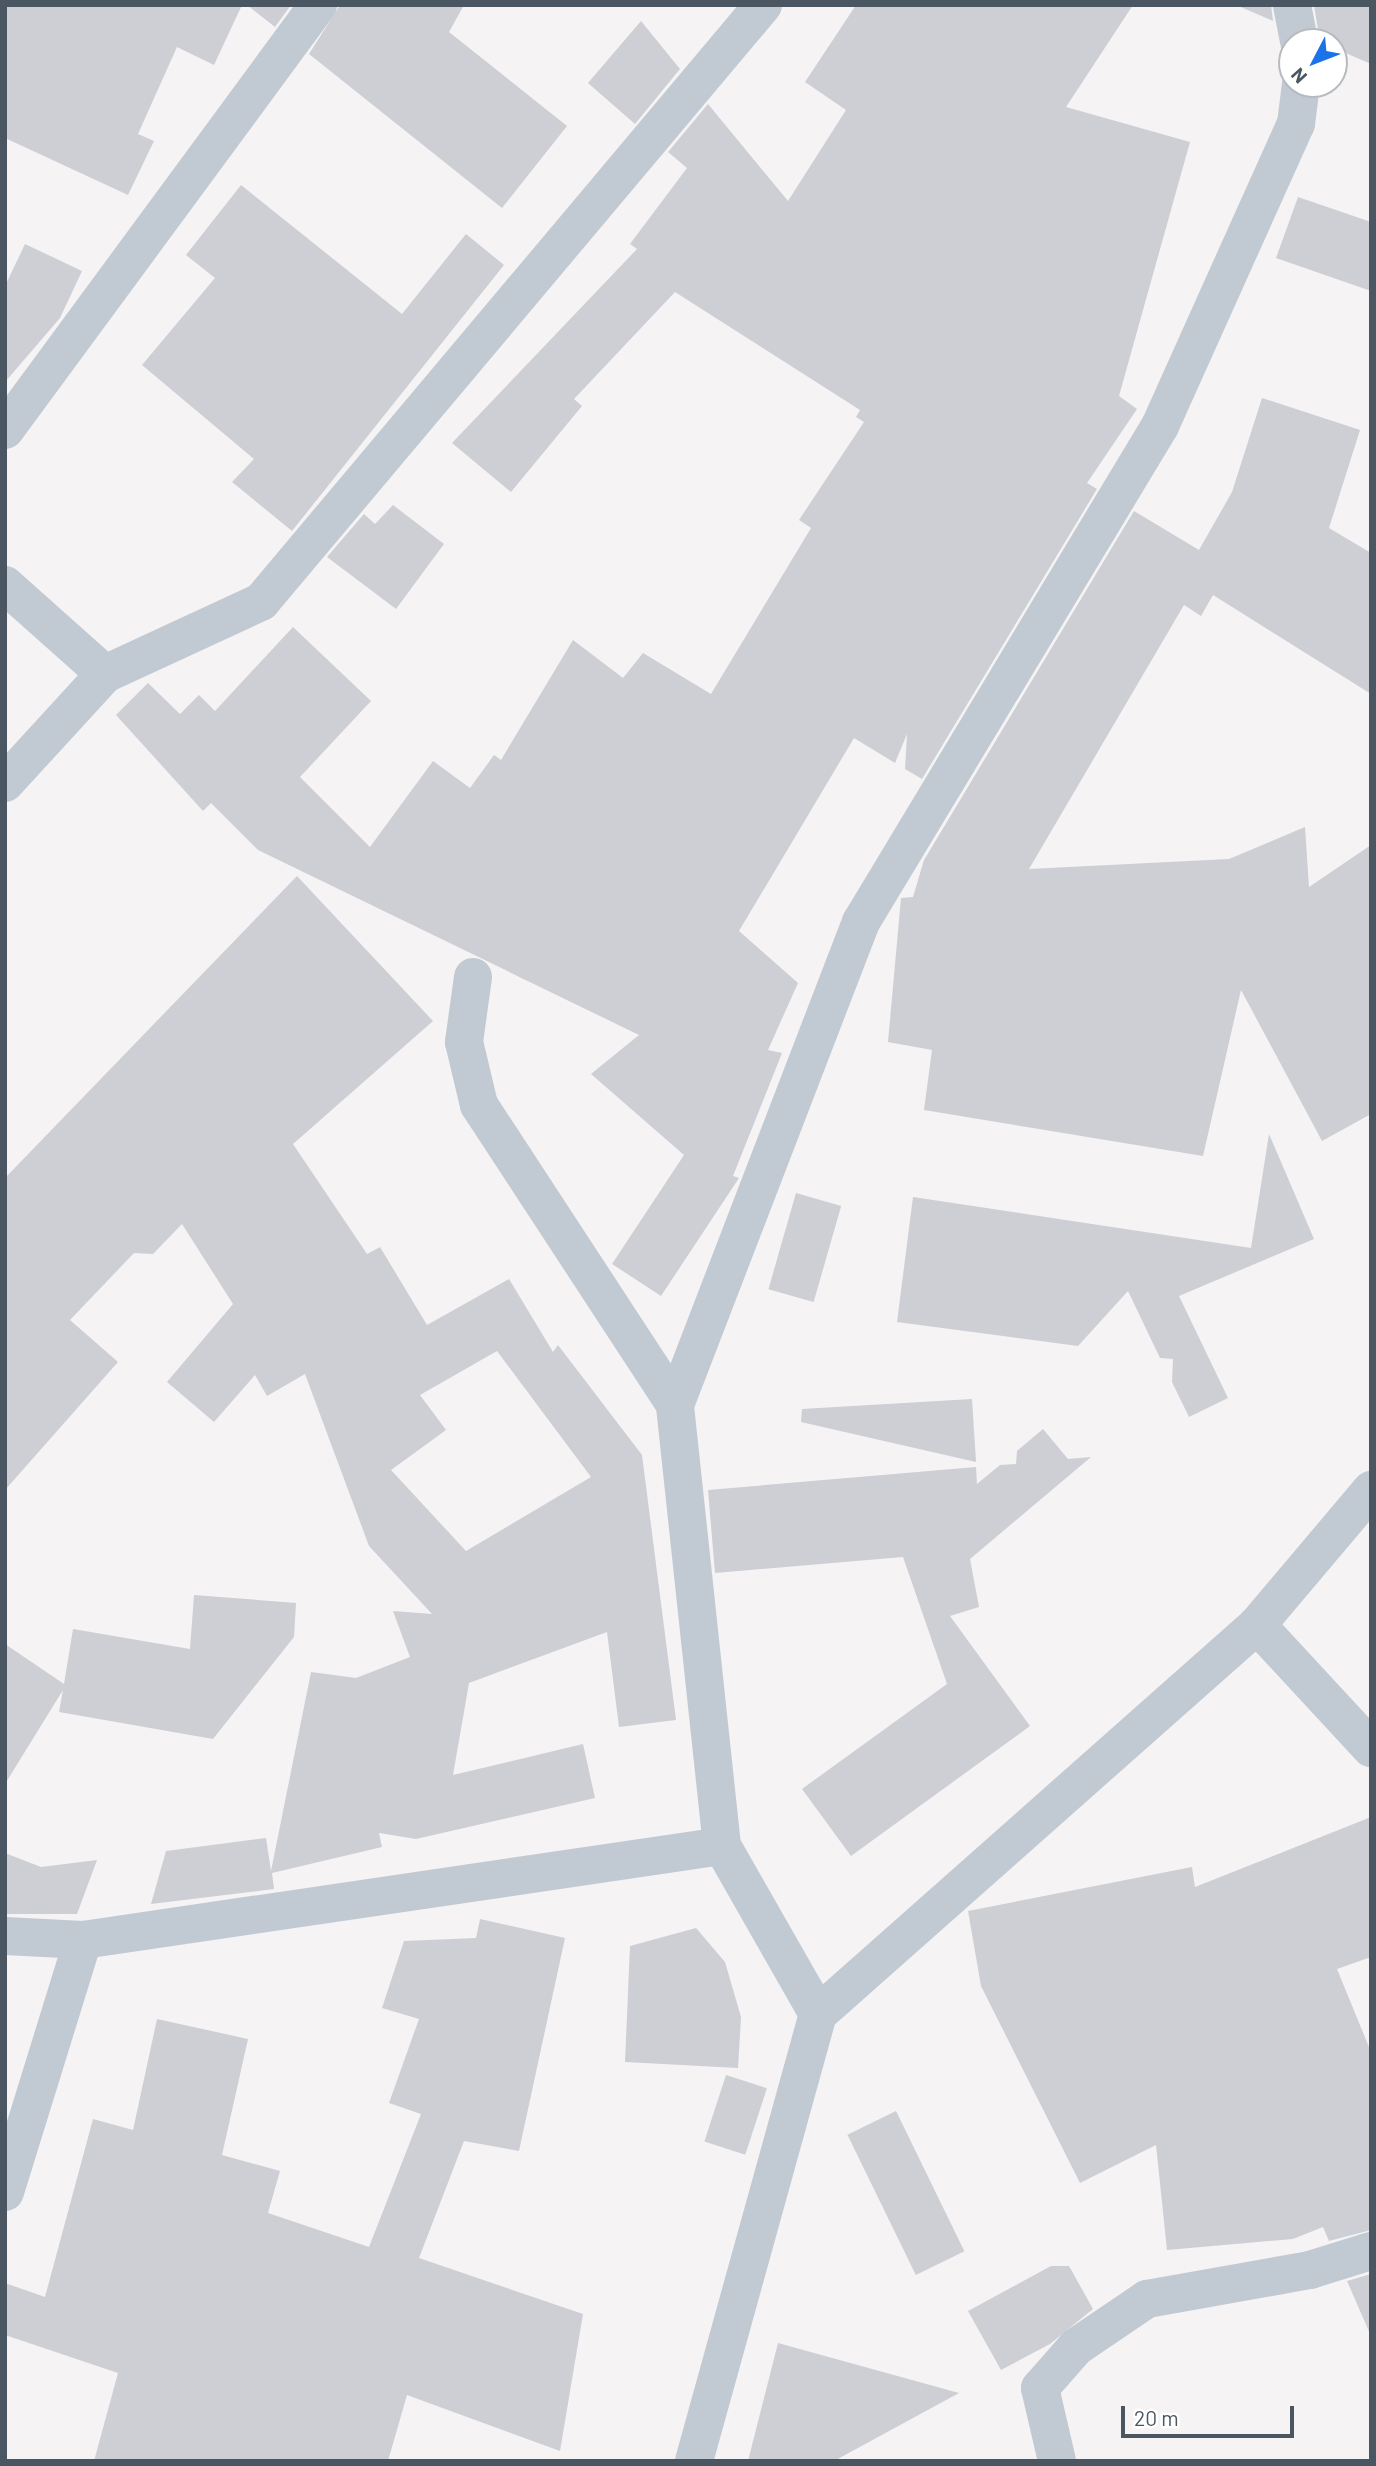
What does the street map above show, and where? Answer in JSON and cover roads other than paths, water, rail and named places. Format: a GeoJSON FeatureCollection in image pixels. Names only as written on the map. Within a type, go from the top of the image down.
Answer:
{"type":"FeatureCollection","features":[{"type":"Feature","properties":{"kind":"street"},"geometry":{"type":"LineString","coordinates":[[5,430],[318,5]]}},
{"type":"Feature","properties":{"kind":"street"},"geometry":{"type":"LineString","coordinates":[[5,783],[105,674],[261,602],[764,5]]}},
{"type":"Feature","properties":{"kind":"street"},"geometry":{"type":"LineString","coordinates":[[1292,5],[1296,28]]}},
{"type":"Feature","properties":{"kind":"street"},"geometry":{"type":"LineString","coordinates":[[675,1405],[861,922],[1160,426],[1296,124],[1299,98]]}},
{"type":"Feature","properties":{"kind":"street"},"geometry":{"type":"LineString","coordinates":[[5,585],[105,674]]}},
{"type":"Feature","properties":{"kind":"street"},"geometry":{"type":"LineString","coordinates":[[473,977],[464,1042],[479,1105],[675,1405],[722,1846],[818,2014]]}},
{"type":"Feature","properties":{"kind":"street"},"geometry":{"type":"LineString","coordinates":[[694,2461],[818,2014],[1257,1625],[1371,1490]]}},
{"type":"Feature","properties":{"kind":"street"},"geometry":{"type":"LineString","coordinates":[[1257,1625],[1371,1748]]}},
{"type":"Feature","properties":{"kind":"street"},"geometry":{"type":"LineString","coordinates":[[5,1936],[83,1940],[722,1846]]}},
{"type":"Feature","properties":{"kind":"street"},"geometry":{"type":"LineString","coordinates":[[5,2192],[83,1940]]}},
{"type":"Feature","properties":{"kind":"street"},"geometry":{"type":"LineString","coordinates":[[1056,2461],[1040,2388],[1076,2347],[1106,2326],[1147,2299],[1310,2270],[1371,2251]]}}]}
